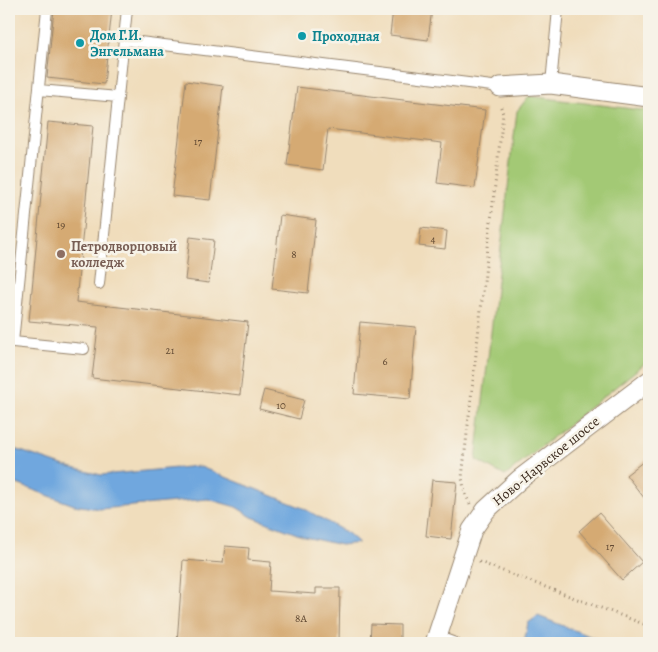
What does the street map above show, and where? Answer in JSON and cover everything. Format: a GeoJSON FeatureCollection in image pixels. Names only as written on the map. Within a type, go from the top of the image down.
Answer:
{"type":"FeatureCollection","features":[{"type":"Feature","properties":{"kind":"street"},"geometry":{"type":"LineString","coordinates":[[500,87],[551,84],[649,97]]}},
{"type":"Feature","properties":{"kind":"street","name":"Ново-Нарвское шоссе"},"geometry":{"type":"LineString","coordinates":[[436,640],[462,556],[472,530],[480,518],[495,500],[520,479],[649,381]]}},
{"type":"Feature","properties":{"kind":"lane"},"geometry":{"type":"LineString","coordinates":[[47,9],[13,342],[84,349]]}},
{"type":"Feature","properties":{"kind":"lane"},"geometry":{"type":"LineString","coordinates":[[99,284],[127,9]]}},
{"type":"Feature","properties":{"kind":"lane"},"geometry":{"type":"LineString","coordinates":[[551,84],[558,9]]}},
{"type":"Feature","properties":{"kind":"lane"},"geometry":{"type":"LineString","coordinates":[[124,40],[500,87]]}},
{"type":"Feature","properties":{"kind":"lane"},"geometry":{"type":"LineString","coordinates":[[39,90],[118,97]]}},
{"type":"Feature","properties":{"kind":"lane"},"geometry":{"type":"LineString","coordinates":[[436,640],[455,643]]}},
{"type":"Feature","properties":{"kind":"path"},"geometry":{"type":"LineString","coordinates":[[480,518],[465,493],[462,478],[503,114],[499,101],[500,87]]}},
{"type":"Feature","properties":{"kind":"path"},"geometry":{"type":"LineString","coordinates":[[462,556],[649,626]]}},
{"type":"Feature","properties":{"kind":"green space"},"geometry":{"type":"Polygon","coordinates":[[[529,96],[649,111],[649,360],[505,476],[476,460],[517,111],[529,96]]]}},
{"type":"Feature","properties":{"kind":"water"},"geometry":{"type":"Polygon","coordinates":[[[9,447],[65,466],[101,475],[198,466],[303,508],[349,534],[359,543],[341,545],[305,537],[252,517],[236,507],[208,499],[100,509],[74,505],[9,481],[9,447]]]}},
{"type":"Feature","properties":{"kind":"water"},"geometry":{"type":"Polygon","coordinates":[[[538,616],[607,643],[524,642],[528,623],[538,616]]]}},
{"type":"Feature","properties":{"kind":"building","name":"Дом Г.И. Энгельмана"},"geometry":{"type":"Polygon","coordinates":[[[54,9],[112,9],[104,84],[47,78],[54,9]]]}},
{"type":"Feature","properties":{"kind":"building"},"geometry":{"type":"Polygon","coordinates":[[[393,9],[432,9],[428,40],[390,35],[393,9]]]}},
{"type":"Feature","properties":{"kind":"building"},"geometry":{"type":"Polygon","coordinates":[[[186,81],[223,86],[210,200],[172,196],[186,81]]]}},
{"type":"Feature","properties":{"kind":"building"},"geometry":{"type":"Polygon","coordinates":[[[297,87],[485,110],[475,188],[437,183],[442,143],[328,129],[323,170],[287,165],[297,87]]]}},
{"type":"Feature","properties":{"kind":"building"},"geometry":{"type":"Polygon","coordinates":[[[48,122],[93,126],[76,302],[248,322],[240,395],[92,378],[98,327],[29,321],[48,122]]]}},
{"type":"Feature","properties":{"kind":"building"},"geometry":{"type":"Polygon","coordinates":[[[280,215],[316,220],[308,293],[272,289],[280,215]]]}},
{"type":"Feature","properties":{"kind":"building"},"geometry":{"type":"Polygon","coordinates":[[[421,228],[447,231],[445,249],[419,246],[421,228]]]}},
{"type":"Feature","properties":{"kind":"building"},"geometry":{"type":"Polygon","coordinates":[[[190,237],[214,240],[209,283],[185,280],[190,237]]]}},
{"type":"Feature","properties":{"kind":"building"},"geometry":{"type":"Polygon","coordinates":[[[360,322],[416,327],[410,399],[354,394],[360,322]]]}},
{"type":"Feature","properties":{"kind":"building"},"geometry":{"type":"Polygon","coordinates":[[[264,390],[304,400],[299,419],[259,409],[264,390]]]}},
{"type":"Feature","properties":{"kind":"building"},"geometry":{"type":"Polygon","coordinates":[[[649,457],[649,504],[626,475],[649,457]]]}},
{"type":"Feature","properties":{"kind":"building"},"geometry":{"type":"Polygon","coordinates":[[[432,480],[457,482],[451,539],[426,536],[432,480]]]}},
{"type":"Feature","properties":{"kind":"building"},"geometry":{"type":"Polygon","coordinates":[[[599,513],[642,562],[622,580],[579,531],[599,513]]]}},
{"type":"Feature","properties":{"kind":"building"},"geometry":{"type":"Polygon","coordinates":[[[225,546],[249,548],[248,560],[271,562],[269,591],[316,594],[316,588],[340,588],[339,643],[177,643],[183,560],[223,563],[225,546]]]}},
{"type":"Feature","properties":{"kind":"building"},"geometry":{"type":"Polygon","coordinates":[[[371,624],[400,625],[400,643],[370,643],[371,624]]]}},
{"type":"Feature","properties":{"kind":"place","name":"Проходная"},"geometry":{"type":"Point","coordinates":[302,36]}},
{"type":"Feature","properties":{"kind":"place","name":"Дом Г.И. Энгельмана"},"geometry":{"type":"Point","coordinates":[80,43]}},
{"type":"Feature","properties":{"kind":"place","name":"Петродворцовый колледж"},"geometry":{"type":"Point","coordinates":[61,254]}}]}
